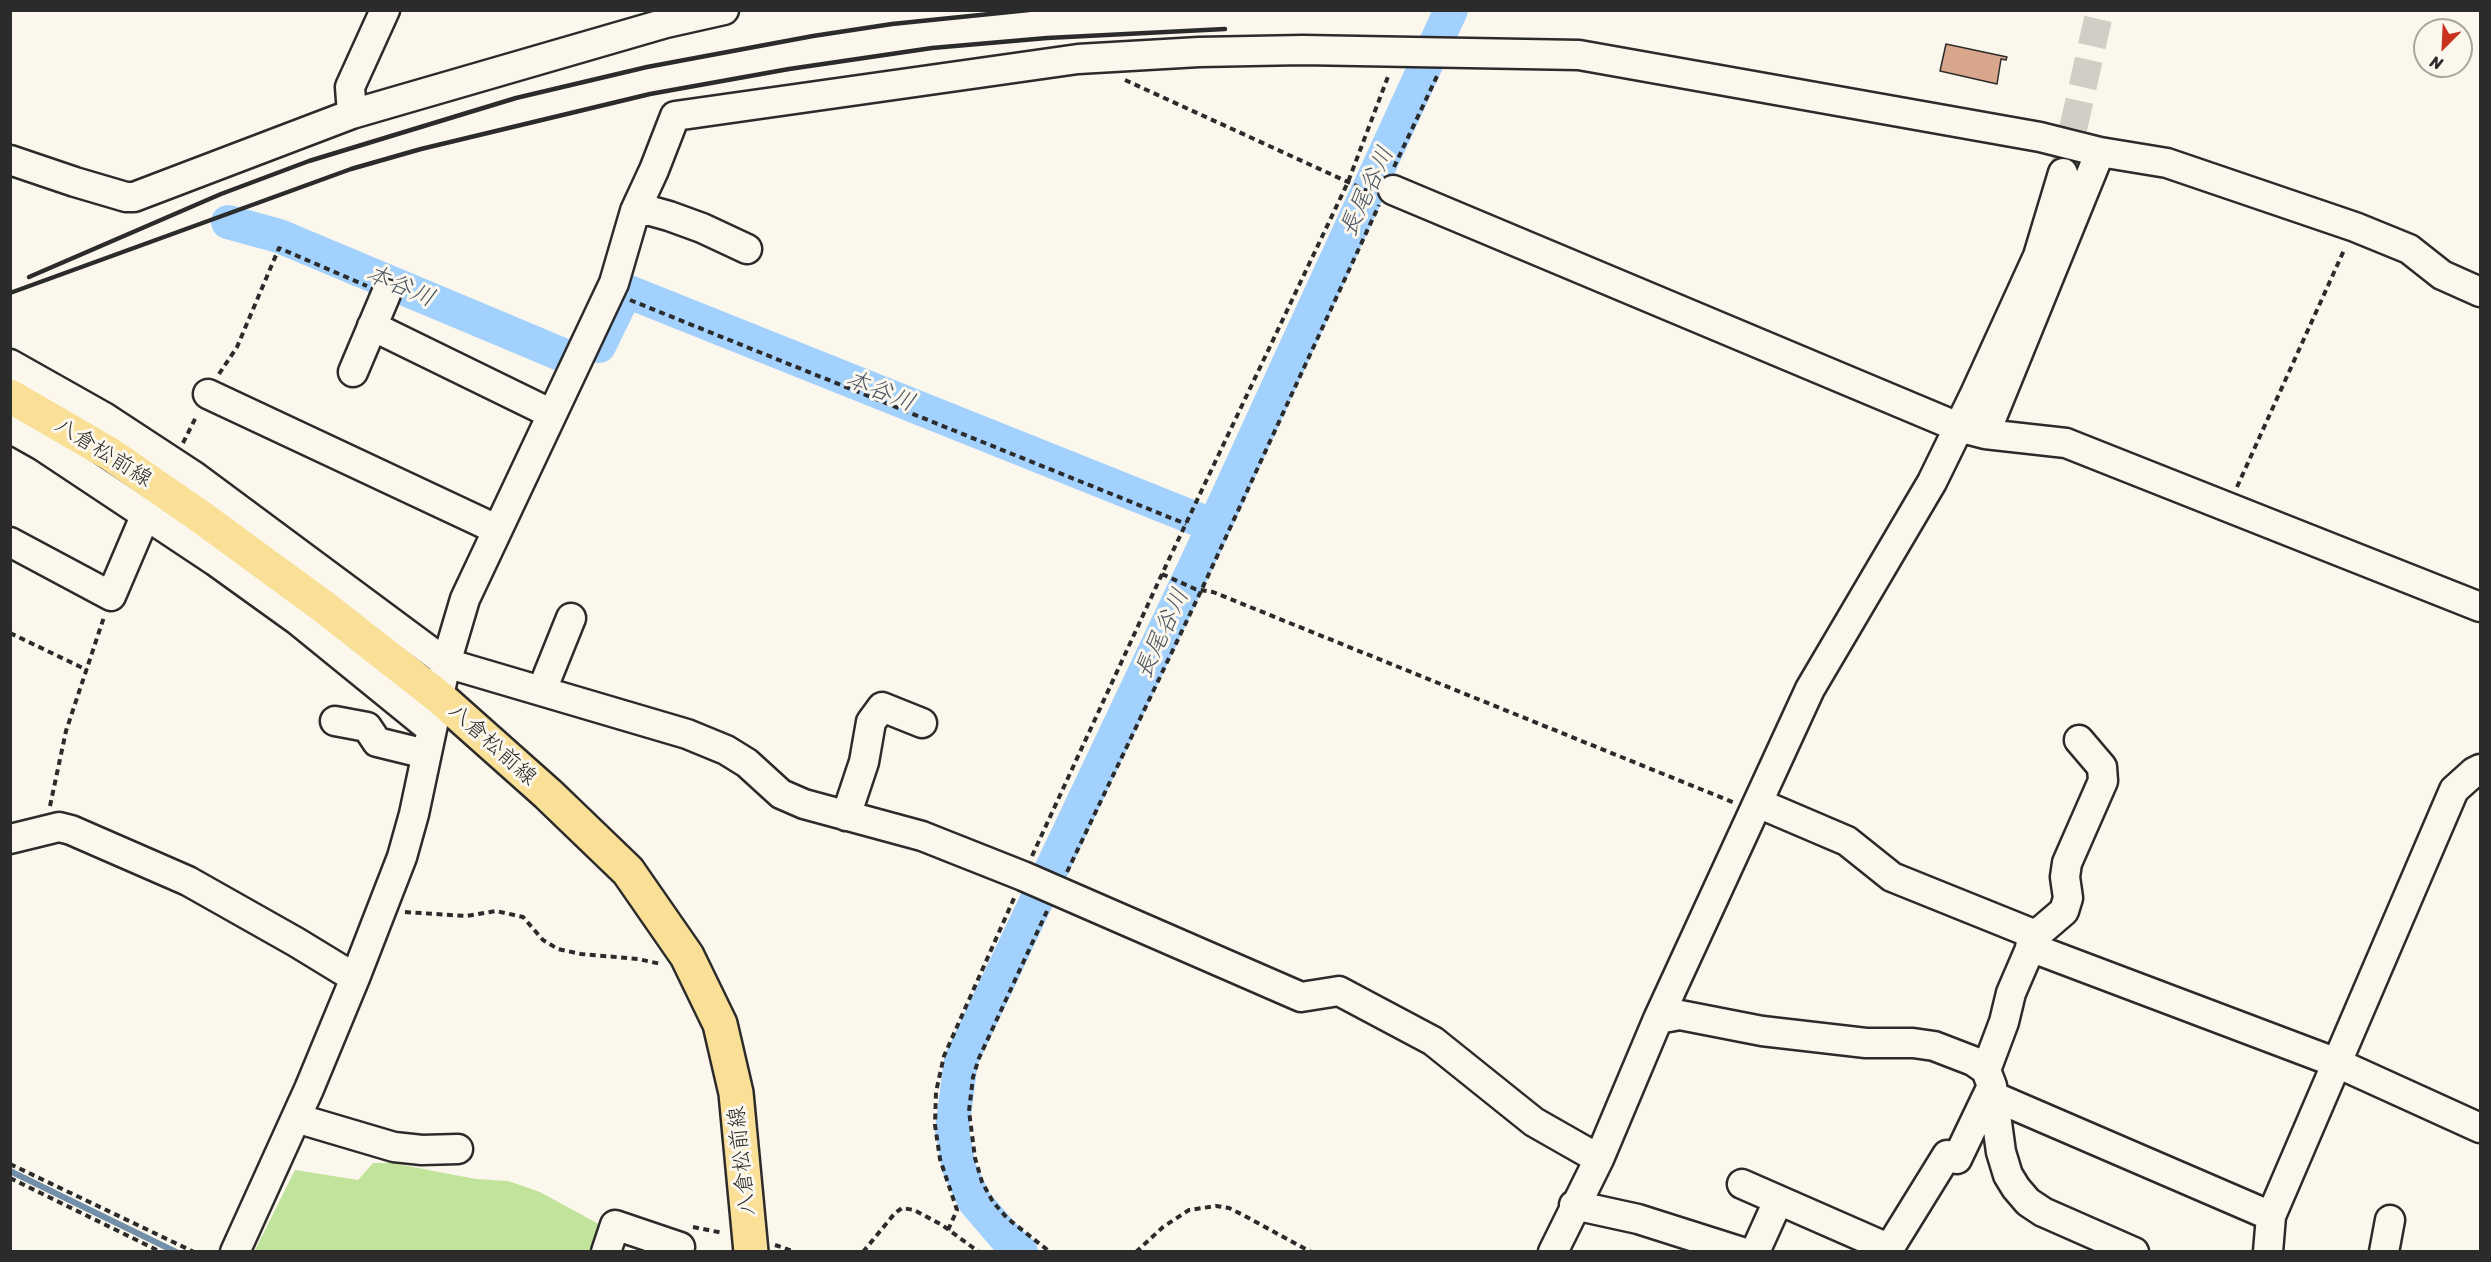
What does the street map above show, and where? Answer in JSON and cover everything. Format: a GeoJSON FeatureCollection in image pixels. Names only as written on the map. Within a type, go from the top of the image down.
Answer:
{"type":"FeatureCollection","features":[{"type":"Feature","properties":{"kind":"main road","name":"八倉松前線"},"geometry":{"type":"LineString","coordinates":[[10,396],[110,454],[315,600],[430,726],[548,794],[627,871],[687,956],[720,1024],[736,1093],[751,1251]]}},
{"type":"Feature","properties":{"kind":"street"},"geometry":{"type":"LineString","coordinates":[[351,114],[350,87],[385,10]]}},
{"type":"Feature","properties":{"kind":"street"},"geometry":{"type":"LineString","coordinates":[[10,160],[75,182],[126,197],[134,197],[351,114],[666,23],[724,10]]}},
{"type":"Feature","properties":{"kind":"street"},"geometry":{"type":"LineString","coordinates":[[235,1251],[296,1118],[355,978],[402,857],[414,814],[430,726],[465,599],[496,529],[610,292],[635,211],[675,116],[1078,59],[1211,51],[1579,54],[2052,140],[2100,152],[2167,164],[2355,227],[2409,249],[2442,275],[2481,292]]}},
{"type":"Feature","properties":{"kind":"street"},"geometry":{"type":"LineString","coordinates":[[1962,427],[1959,388],[2021,250],[2052,140]]}},
{"type":"Feature","properties":{"kind":"street"},"geometry":{"type":"LineString","coordinates":[[1553,1251],[1599,1159],[1658,1019],[1810,689],[1962,427],[2100,152]]}},
{"type":"Feature","properties":{"kind":"street"},"geometry":{"type":"LineString","coordinates":[[1962,427],[2037,256],[2063,173]]}},
{"type":"Feature","properties":{"kind":"street"},"geometry":{"type":"LineString","coordinates":[[1386,190],[1962,427],[2066,443],[2481,606]]}},
{"type":"Feature","properties":{"kind":"street"},"geometry":{"type":"LineString","coordinates":[[635,211],[651,211],[669,216],[702,228],[747,249]]}},
{"type":"Feature","properties":{"kind":"street"},"geometry":{"type":"LineString","coordinates":[[353,372],[386,294]]}},
{"type":"Feature","properties":{"kind":"street"},"geometry":{"type":"LineString","coordinates":[[372,326],[552,414]]}},
{"type":"Feature","properties":{"kind":"street"},"geometry":{"type":"LineString","coordinates":[[10,364],[104,417],[173,462],[256,520],[446,663],[697,738],[726,750],[747,763],[781,794],[821,810],[922,836],[1041,883],[1301,997],[1340,992],[1433,1041],[1534,1122],[1599,1159]]}},
{"type":"Feature","properties":{"kind":"street"},"geometry":{"type":"LineString","coordinates":[[208,394],[496,529]]}},
{"type":"Feature","properties":{"kind":"street"},"geometry":{"type":"LineString","coordinates":[[10,428],[42,446],[146,514],[297,620],[430,726]]}},
{"type":"Feature","properties":{"kind":"street"},"geometry":{"type":"LineString","coordinates":[[10,542],[111,596],[146,514]]}},
{"type":"Feature","properties":{"kind":"street"},"geometry":{"type":"LineString","coordinates":[[542,690],[571,618]]}},
{"type":"Feature","properties":{"kind":"street"},"geometry":{"type":"LineString","coordinates":[[846,816],[864,762],[871,722],[882,707],[922,723]]}},
{"type":"Feature","properties":{"kind":"street"},"geometry":{"type":"LineString","coordinates":[[336,721],[367,727],[376,742],[430,726]]}},
{"type":"Feature","properties":{"kind":"street"},"geometry":{"type":"LineString","coordinates":[[1742,1184],[1888,1250],[1947,1155],[1957,1159],[1991,1084],[2011,993],[2033,941],[2064,911],[2068,898],[2065,877],[2067,863],[2103,781],[2102,767],[2079,740]]}},
{"type":"Feature","properties":{"kind":"street"},"geometry":{"type":"LineString","coordinates":[[2268,1251],[2271,1216],[2454,790],[2474,772],[2481,770]]}},
{"type":"Feature","properties":{"kind":"street"},"geometry":{"type":"LineString","coordinates":[[1756,807],[1847,841],[1892,877],[2033,941],[2337,1063],[2481,1128]]}},
{"type":"Feature","properties":{"kind":"street"},"geometry":{"type":"LineString","coordinates":[[21,836],[59,827],[71,830],[177,876],[296,942],[355,978]]}},
{"type":"Feature","properties":{"kind":"street"},"geometry":{"type":"LineString","coordinates":[[1658,1019],[1680,1015],[1762,1031],[1854,1042],[1934,1046],[1973,1061],[1991,1084],[2271,1216]]}},
{"type":"Feature","properties":{"kind":"street"},"geometry":{"type":"LineString","coordinates":[[1991,1084],[2004,1166],[2016,1188],[2028,1202],[2043,1212],[2134,1251]]}},
{"type":"Feature","properties":{"kind":"street"},"geometry":{"type":"LineString","coordinates":[[296,1118],[394,1147],[422,1150],[458,1149]]}},
{"type":"Feature","properties":{"kind":"street"},"geometry":{"type":"LineString","coordinates":[[1755,1251],[1778,1201]]}},
{"type":"Feature","properties":{"kind":"street"},"geometry":{"type":"LineString","coordinates":[[1574,1205],[1638,1219],[1742,1251]]}},
{"type":"Feature","properties":{"kind":"street"},"geometry":{"type":"LineString","coordinates":[[2384,1251],[2390,1220]]}},
{"type":"Feature","properties":{"kind":"street"},"geometry":{"type":"LineString","coordinates":[[606,1251],[615,1225],[680,1247]]}},
{"type":"Feature","properties":{"kind":"path"},"geometry":{"type":"LineString","coordinates":[[1050,1251],[1007,1218],[993,1202],[982,1182],[975,1158],[969,1111],[973,1077],[1041,883],[1162,574],[1350,183],[1400,51]]}},
{"type":"Feature","properties":{"kind":"path"},"geometry":{"type":"LineString","coordinates":[[948,1230],[957,1210],[940,1159],[935,1125],[938,1083],[944,1056],[1201,591],[1386,190],[1446,52]]}},
{"type":"Feature","properties":{"kind":"path"},"geometry":{"type":"LineString","coordinates":[[1121,79],[1350,183],[1386,190]]}},
{"type":"Feature","properties":{"kind":"path"},"geometry":{"type":"LineString","coordinates":[[2228,507],[2355,227]]}},
{"type":"Feature","properties":{"kind":"path"},"geometry":{"type":"LineString","coordinates":[[173,462],[208,394],[237,347],[279,248],[386,294]]}},
{"type":"Feature","properties":{"kind":"path"},"geometry":{"type":"LineString","coordinates":[[610,292],[1186,524]]}},
{"type":"Feature","properties":{"kind":"path"},"geometry":{"type":"LineString","coordinates":[[1162,574],[1195,589],[1213,592],[1756,807]]}},
{"type":"Feature","properties":{"kind":"path"},"geometry":{"type":"LineString","coordinates":[[21,836],[48,810],[53,797],[66,731],[111,596]]}},
{"type":"Feature","properties":{"kind":"path"},"geometry":{"type":"LineString","coordinates":[[10,633],[87,670]]}},
{"type":"Feature","properties":{"kind":"path"},"geometry":{"type":"LineString","coordinates":[[381,910],[466,916],[496,910],[523,917],[543,939],[558,949],[581,954],[638,959],[694,970]]}},
{"type":"Feature","properties":{"kind":"path"},"geometry":{"type":"LineString","coordinates":[[10,1164],[194,1251]]}},
{"type":"Feature","properties":{"kind":"path"},"geometry":{"type":"LineString","coordinates":[[10,1178],[161,1251]]}},
{"type":"Feature","properties":{"kind":"path"},"geometry":{"type":"LineString","coordinates":[[1136,1251],[1163,1227],[1189,1210],[1216,1206],[1229,1208],[1311,1251]]}},
{"type":"Feature","properties":{"kind":"path"},"geometry":{"type":"LineString","coordinates":[[863,1251],[895,1213],[902,1208],[914,1210],[979,1251]]}},
{"type":"Feature","properties":{"kind":"green space"},"geometry":{"type":"Polygon","coordinates":[[[373,1163],[392,1163],[476,1179],[508,1181],[540,1192],[606,1228],[598,1251],[254,1252],[295,1170],[358,1180],[373,1163]]]}},
{"type":"Feature","properties":{"kind":"building"},"geometry":{"type":"Polygon","coordinates":[[[1946,44],[2007,57],[2006,60],[2001,59],[1997,84],[1940,71],[1946,44]]]}},
{"type":"Feature","properties":{"kind":"waterway","name":"長尾谷川"},"geometry":{"type":"LineString","coordinates":[[1021,1252],[975,1202],[959,1168],[952,1130],[961,1060],[1214,526],[1451,10]]}},
{"type":"Feature","properties":{"kind":"waterway","name":"本谷川"},"geometry":{"type":"LineString","coordinates":[[228,222],[279,236],[570,358]]}},
{"type":"Feature","properties":{"kind":"waterway","name":"本谷川"},"geometry":{"type":"LineString","coordinates":[[599,346],[619,305],[629,292],[1214,526]]}},
{"type":"Feature","properties":{"kind":"waterway"},"geometry":{"type":"LineString","coordinates":[[10,1171],[176,1252]]}},
{"type":"Feature","properties":{"kind":"tunnel"},"geometry":{"type":"LineString","coordinates":[[2064,169],[2100,10]]}},
{"type":"Feature","properties":{"kind":"railway"},"geometry":{"type":"LineString","coordinates":[[29,277],[221,194],[309,161],[516,98],[647,67],[813,36],[892,24],[1029,10]]}},
{"type":"Feature","properties":{"kind":"railway"},"geometry":{"type":"LineString","coordinates":[[10,293],[351,169],[421,149],[650,94],[789,69],[932,48],[1047,38],[1225,29]]}}]}
